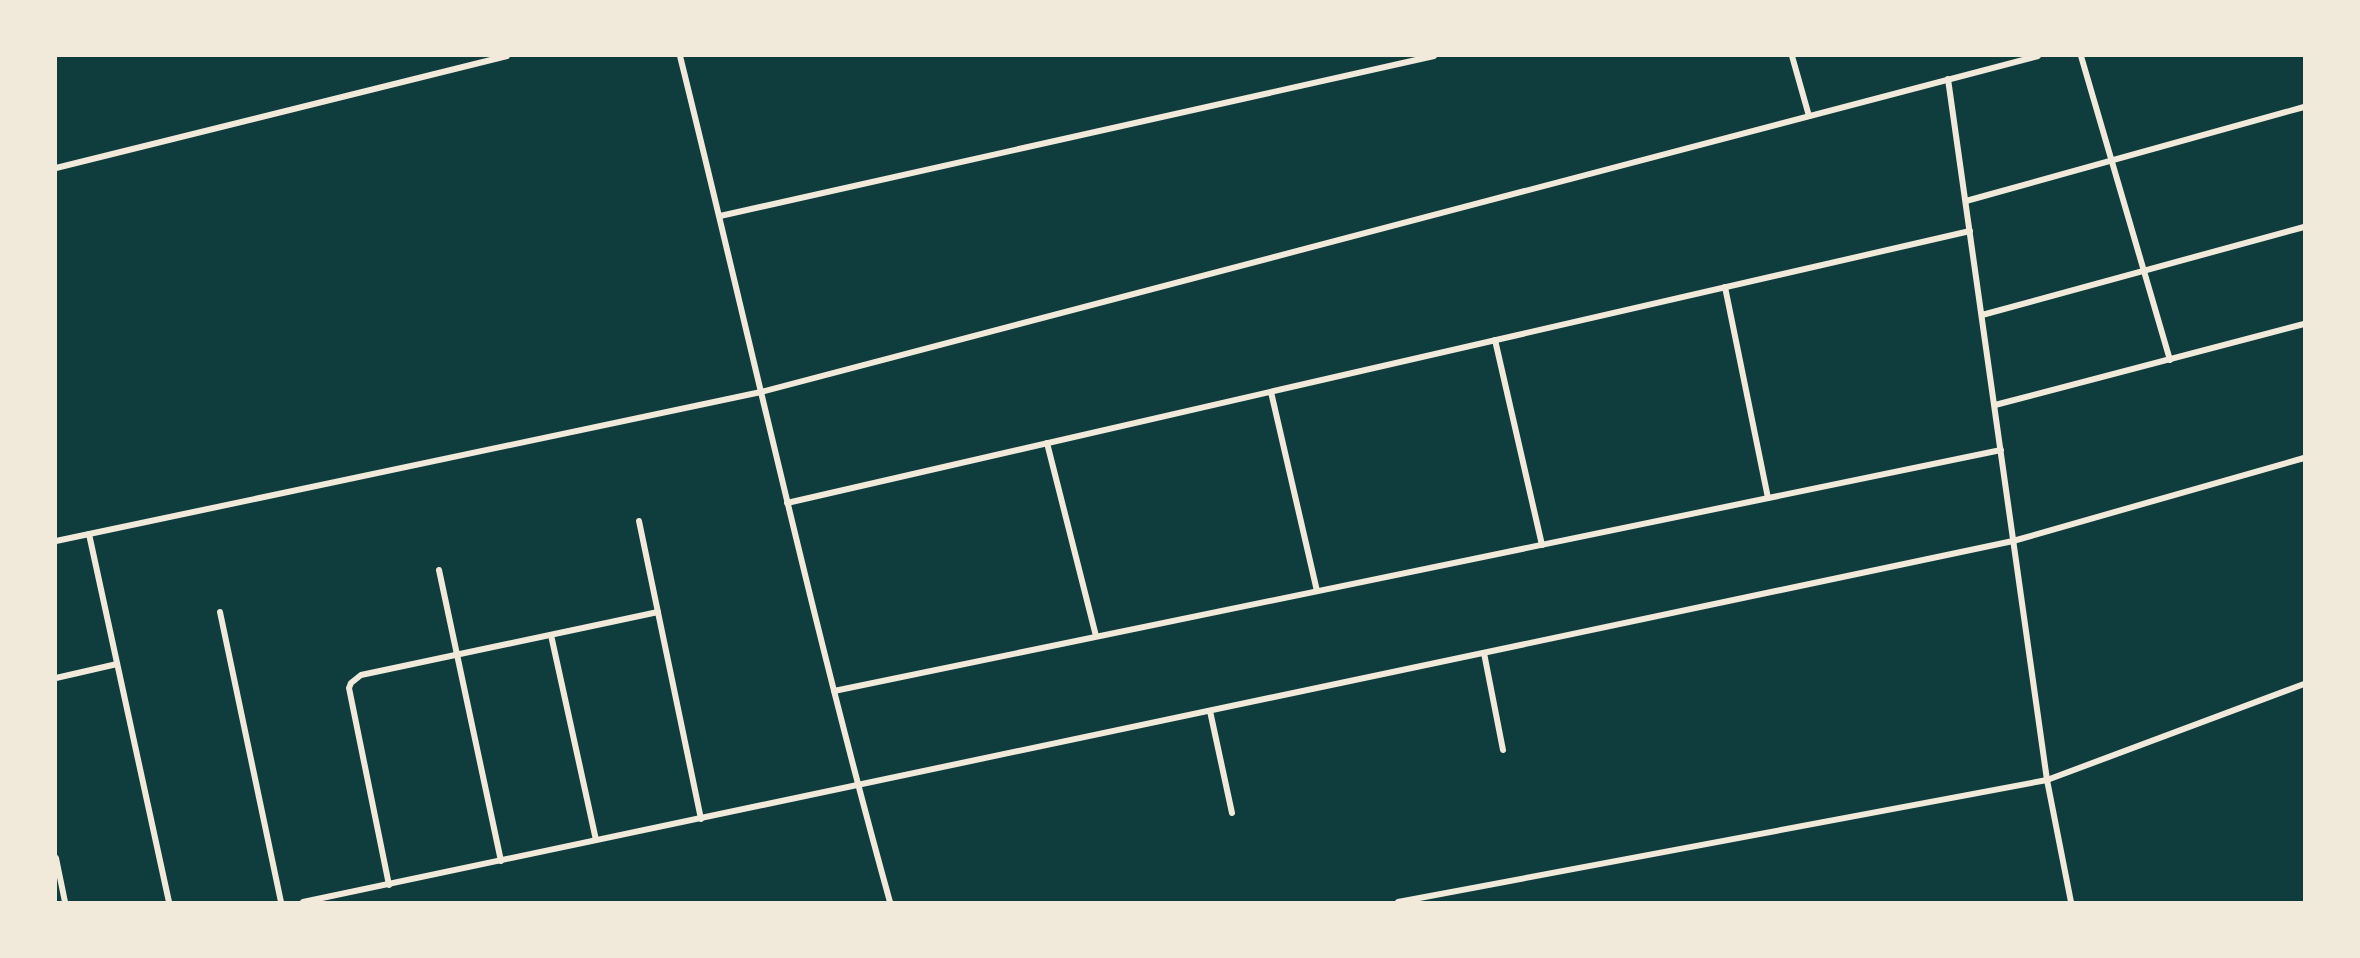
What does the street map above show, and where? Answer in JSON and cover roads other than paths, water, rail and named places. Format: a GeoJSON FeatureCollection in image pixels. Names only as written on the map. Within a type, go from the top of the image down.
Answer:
{"type":"FeatureCollection","features":[{"type":"Feature","properties":{"kind":"street"},"geometry":{"type":"LineString","coordinates":[[56,168],[507,56]]}},
{"type":"Feature","properties":{"kind":"street"},"geometry":{"type":"LineString","coordinates":[[680,56],[787,503],[890,903]]}},
{"type":"Feature","properties":{"kind":"street"},"geometry":{"type":"LineString","coordinates":[[720,216],[1434,56]]}},
{"type":"Feature","properties":{"kind":"street"},"geometry":{"type":"LineString","coordinates":[[1792,56],[1809,116]]}},
{"type":"Feature","properties":{"kind":"street"},"geometry":{"type":"LineString","coordinates":[[56,541],[761,392],[2038,56]]}},
{"type":"Feature","properties":{"kind":"street"},"geometry":{"type":"LineString","coordinates":[[2081,56],[2170,360]]}},
{"type":"Feature","properties":{"kind":"street"},"geometry":{"type":"LineString","coordinates":[[1948,79],[2047,780],[2071,903]]}},
{"type":"Feature","properties":{"kind":"street"},"geometry":{"type":"LineString","coordinates":[[1966,201],[2304,107]]}},
{"type":"Feature","properties":{"kind":"street"},"geometry":{"type":"LineString","coordinates":[[1982,315],[2304,227]]}},
{"type":"Feature","properties":{"kind":"street"},"geometry":{"type":"LineString","coordinates":[[787,503],[1970,231]]}},
{"type":"Feature","properties":{"kind":"street"},"geometry":{"type":"LineString","coordinates":[[1725,287],[1768,498]]}},
{"type":"Feature","properties":{"kind":"street"},"geometry":{"type":"LineString","coordinates":[[1995,405],[2304,324]]}},
{"type":"Feature","properties":{"kind":"street"},"geometry":{"type":"LineString","coordinates":[[1495,340],[1542,545]]}},
{"type":"Feature","properties":{"kind":"street"},"geometry":{"type":"LineString","coordinates":[[1270,392],[1317,591]]}},
{"type":"Feature","properties":{"kind":"street"},"geometry":{"type":"LineString","coordinates":[[1047,443],[1096,636]]}},
{"type":"Feature","properties":{"kind":"street"},"geometry":{"type":"LineString","coordinates":[[834,690],[2001,450]]}},
{"type":"Feature","properties":{"kind":"street"},"geometry":{"type":"LineString","coordinates":[[303,903],[2013,541],[2304,458]]}},
{"type":"Feature","properties":{"kind":"street"},"geometry":{"type":"LineString","coordinates":[[639,521],[701,819]]}},
{"type":"Feature","properties":{"kind":"street"},"geometry":{"type":"LineString","coordinates":[[89,534],[169,903]]}},
{"type":"Feature","properties":{"kind":"street"},"geometry":{"type":"LineString","coordinates":[[439,570],[501,861]]}},
{"type":"Feature","properties":{"kind":"street"},"geometry":{"type":"LineString","coordinates":[[220,612],[281,903]]}},
{"type":"Feature","properties":{"kind":"street"},"geometry":{"type":"LineString","coordinates":[[389,885],[349,688],[351,683],[361,675],[658,612]]}},
{"type":"Feature","properties":{"kind":"street"},"geometry":{"type":"LineString","coordinates":[[551,634],[596,840]]}},
{"type":"Feature","properties":{"kind":"street"},"geometry":{"type":"LineString","coordinates":[[1484,653],[1503,750]]}},
{"type":"Feature","properties":{"kind":"street"},"geometry":{"type":"LineString","coordinates":[[56,678],[117,664]]}},
{"type":"Feature","properties":{"kind":"street"},"geometry":{"type":"LineString","coordinates":[[1398,903],[2047,780],[2304,684]]}},
{"type":"Feature","properties":{"kind":"street"},"geometry":{"type":"LineString","coordinates":[[1210,711],[1232,813]]}},
{"type":"Feature","properties":{"kind":"street"},"geometry":{"type":"LineString","coordinates":[[56,859],[65,903]]}}]}
